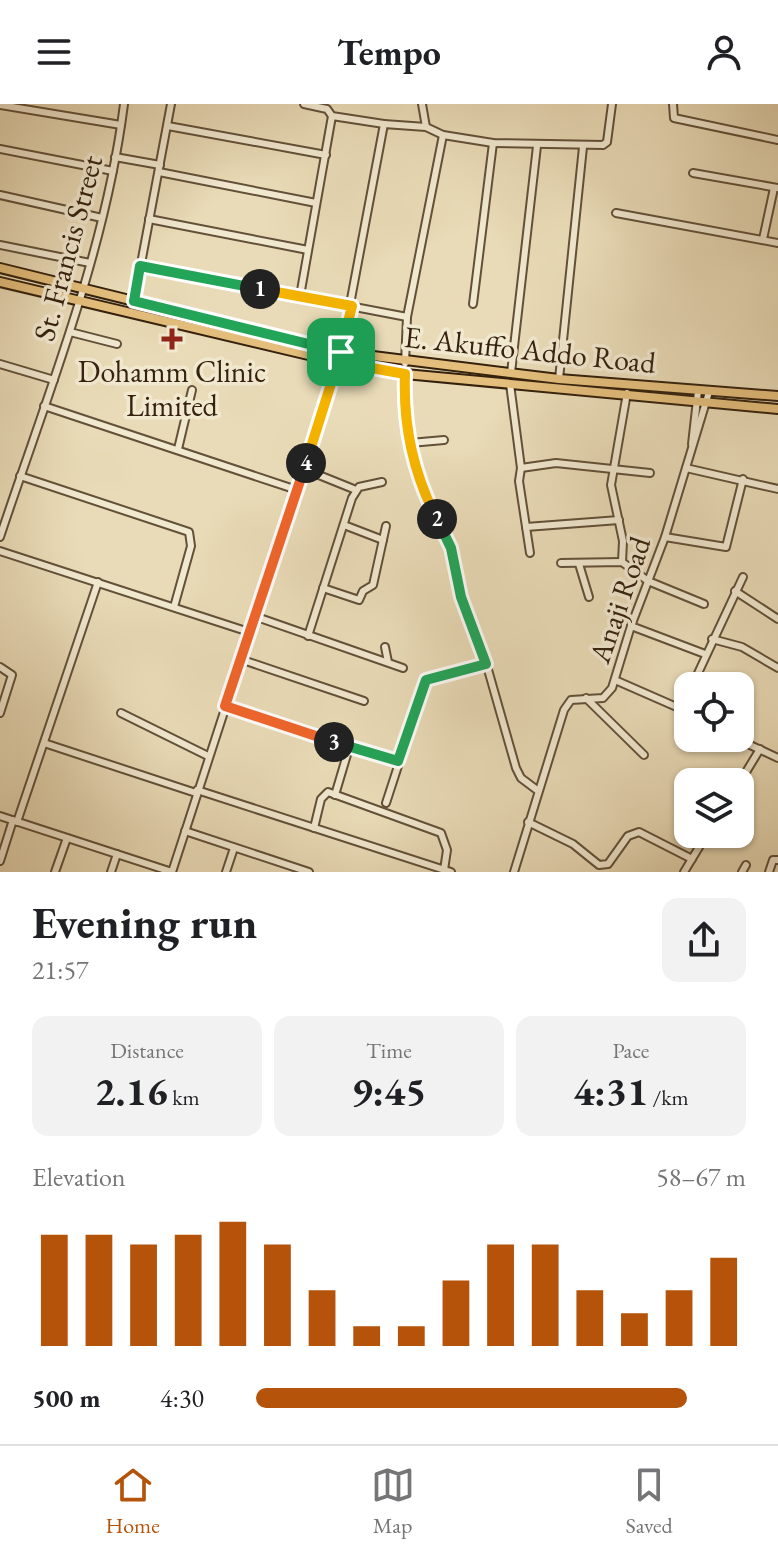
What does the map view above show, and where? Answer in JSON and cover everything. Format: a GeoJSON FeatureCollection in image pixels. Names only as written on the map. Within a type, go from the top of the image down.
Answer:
{"type":"FeatureCollection","features":[{"type":"Feature","properties":{"kind":"main road","name":"E. Akuffo Addo Road"},"geometry":{"type":"LineString","coordinates":[[0,268],[341,352],[405,363],[511,373],[697,396],[708,402],[778,409]]}},
{"type":"Feature","properties":{"kind":"main road","name":"E. Akuffo Addo Road"},"geometry":{"type":"LineString","coordinates":[[0,282],[338,362],[405,374],[627,393],[697,396],[709,392],[778,396]]}},
{"type":"Feature","properties":{"kind":"street","name":"St. Francis Street"},"geometry":{"type":"LineString","coordinates":[[0,537],[83,290],[113,171],[124,104]]}},
{"type":"Feature","properties":{"kind":"street"},"geometry":{"type":"LineString","coordinates":[[134,301],[171,104]]}},
{"type":"Feature","properties":{"kind":"street"},"geometry":{"type":"LineString","coordinates":[[300,296],[332,116],[327,109],[304,104]]}},
{"type":"Feature","properties":{"kind":"street"},"geometry":{"type":"LineString","coordinates":[[422,104],[426,127]]}},
{"type":"Feature","properties":{"kind":"street"},"geometry":{"type":"LineString","coordinates":[[332,116],[426,127],[443,135],[493,143],[583,147],[607,142],[612,104]]}},
{"type":"Feature","properties":{"kind":"street"},"geometry":{"type":"LineString","coordinates":[[673,104],[674,118],[778,140]]}},
{"type":"Feature","properties":{"kind":"street"},"geometry":{"type":"LineString","coordinates":[[0,105],[121,125]]}},
{"type":"Feature","properties":{"kind":"street"},"geometry":{"type":"LineString","coordinates":[[0,816],[172,872],[341,352],[384,124]]}},
{"type":"Feature","properties":{"kind":"street"},"geometry":{"type":"LineString","coordinates":[[168,126],[326,155]]}},
{"type":"Feature","properties":{"kind":"street"},"geometry":{"type":"LineString","coordinates":[[405,363],[407,317],[443,135]]}},
{"type":"Feature","properties":{"kind":"street"},"geometry":{"type":"LineString","coordinates":[[473,304],[493,143]]}},
{"type":"Feature","properties":{"kind":"street"},"geometry":{"type":"LineString","coordinates":[[511,373],[537,146]]}},
{"type":"Feature","properties":{"kind":"street"},"geometry":{"type":"LineString","coordinates":[[559,379],[583,147]]}},
{"type":"Feature","properties":{"kind":"street"},"geometry":{"type":"LineString","coordinates":[[0,149],[113,171]]}},
{"type":"Feature","properties":{"kind":"street"},"geometry":{"type":"LineString","coordinates":[[115,157],[316,203]]}},
{"type":"Feature","properties":{"kind":"street"},"geometry":{"type":"LineString","coordinates":[[693,173],[776,188],[763,239]]}},
{"type":"Feature","properties":{"kind":"street"},"geometry":{"type":"LineString","coordinates":[[0,195],[102,218]]}},
{"type":"Feature","properties":{"kind":"street"},"geometry":{"type":"LineString","coordinates":[[616,213],[778,243]]}},
{"type":"Feature","properties":{"kind":"street"},"geometry":{"type":"LineString","coordinates":[[149,219],[308,250]]}},
{"type":"Feature","properties":{"kind":"street"},"geometry":{"type":"LineString","coordinates":[[0,245],[90,263]]}},
{"type":"Feature","properties":{"kind":"street"},"geometry":{"type":"LineString","coordinates":[[140,266],[407,317]]}},
{"type":"Feature","properties":{"kind":"street"},"geometry":{"type":"LineString","coordinates":[[70,332],[117,344]]}},
{"type":"Feature","properties":{"kind":"street"},"geometry":{"type":"LineString","coordinates":[[0,364],[54,380]]}},
{"type":"Feature","properties":{"kind":"street"},"geometry":{"type":"LineString","coordinates":[[405,374],[410,443],[426,499],[451,548],[461,597],[476,629],[516,768],[521,778],[537,790]]}},
{"type":"Feature","properties":{"kind":"street"},"geometry":{"type":"LineString","coordinates":[[510,384],[521,468],[519,481],[530,553]]}},
{"type":"Feature","properties":{"kind":"street"},"geometry":{"type":"LineString","coordinates":[[178,449],[192,390]]}},
{"type":"Feature","properties":{"kind":"street","name":"Anaji Road"},"geometry":{"type":"LineString","coordinates":[[514,872],[564,710],[571,700],[603,698],[615,680],[631,626],[665,537],[709,392]]}},
{"type":"Feature","properties":{"kind":"street"},"geometry":{"type":"LineString","coordinates":[[622,562],[619,520],[611,485],[627,393]]}},
{"type":"Feature","properties":{"kind":"street","name":"Anaji Road"},"geometry":{"type":"LineString","coordinates":[[692,444],[697,396]]}},
{"type":"Feature","properties":{"kind":"street"},"geometry":{"type":"LineString","coordinates":[[44,406],[297,490]]}},
{"type":"Feature","properties":{"kind":"street"},"geometry":{"type":"LineString","coordinates":[[410,443],[444,440]]}},
{"type":"Feature","properties":{"kind":"street"},"geometry":{"type":"LineString","coordinates":[[521,468],[556,463],[650,473]]}},
{"type":"Feature","properties":{"kind":"street"},"geometry":{"type":"LineString","coordinates":[[686,468],[778,489]]}},
{"type":"Feature","properties":{"kind":"street"},"geometry":{"type":"LineString","coordinates":[[304,469],[356,490],[382,482]]}},
{"type":"Feature","properties":{"kind":"street"},"geometry":{"type":"LineString","coordinates":[[20,476],[189,532],[191,546],[174,607]]}},
{"type":"Feature","properties":{"kind":"street"},"geometry":{"type":"LineString","coordinates":[[665,537],[726,547],[743,479]]}},
{"type":"Feature","properties":{"kind":"street"},"geometry":{"type":"LineString","coordinates":[[308,636],[356,490]]}},
{"type":"Feature","properties":{"kind":"street"},"geometry":{"type":"LineString","coordinates":[[526,527],[619,520]]}},
{"type":"Feature","properties":{"kind":"street"},"geometry":{"type":"LineString","coordinates":[[344,525],[383,540]]}},
{"type":"Feature","properties":{"kind":"street"},"geometry":{"type":"LineString","coordinates":[[323,588],[359,600],[363,591],[373,585],[386,526]]}},
{"type":"Feature","properties":{"kind":"street"},"geometry":{"type":"LineString","coordinates":[[0,551],[249,632]]}},
{"type":"Feature","properties":{"kind":"street"},"geometry":{"type":"LineString","coordinates":[[561,563],[622,562],[648,581],[704,604]]}},
{"type":"Feature","properties":{"kind":"street"},"geometry":{"type":"LineString","coordinates":[[579,564],[589,597]]}},
{"type":"Feature","properties":{"kind":"street"},"geometry":{"type":"LineString","coordinates":[[698,672],[743,577]]}},
{"type":"Feature","properties":{"kind":"street"},"geometry":{"type":"LineString","coordinates":[[0,861],[44,743],[98,582]]}},
{"type":"Feature","properties":{"kind":"street"},"geometry":{"type":"LineString","coordinates":[[735,591],[778,619]]}},
{"type":"Feature","properties":{"kind":"street"},"geometry":{"type":"LineString","coordinates":[[254,616],[403,668]]}},
{"type":"Feature","properties":{"kind":"street"},"geometry":{"type":"LineString","coordinates":[[631,626],[705,654]]}},
{"type":"Feature","properties":{"kind":"street"},"geometry":{"type":"LineString","coordinates":[[712,639],[742,647],[778,668]]}},
{"type":"Feature","properties":{"kind":"street"},"geometry":{"type":"LineString","coordinates":[[385,647],[388,662]]}},
{"type":"Feature","properties":{"kind":"street"},"geometry":{"type":"LineString","coordinates":[[240,659],[364,701]]}},
{"type":"Feature","properties":{"kind":"street"},"geometry":{"type":"LineString","coordinates":[[386,803],[426,680],[486,664]]}},
{"type":"Feature","properties":{"kind":"street"},"geometry":{"type":"LineString","coordinates":[[0,667],[12,675],[0,713]]}},
{"type":"Feature","properties":{"kind":"street"},"geometry":{"type":"LineString","coordinates":[[615,680],[674,706]]}},
{"type":"Feature","properties":{"kind":"street"},"geometry":{"type":"LineString","coordinates":[[586,698],[644,755]]}},
{"type":"Feature","properties":{"kind":"street"},"geometry":{"type":"LineString","coordinates":[[225,706],[349,748],[398,761]]}},
{"type":"Feature","properties":{"kind":"street"},"geometry":{"type":"LineString","coordinates":[[121,713],[208,756]]}},
{"type":"Feature","properties":{"kind":"street"},"geometry":{"type":"LineString","coordinates":[[44,743],[448,871],[447,850],[441,833],[335,795],[325,793],[314,828]]}},
{"type":"Feature","properties":{"kind":"street"},"geometry":{"type":"LineString","coordinates":[[754,746],[778,758]]}},
{"type":"Feature","properties":{"kind":"street"},"geometry":{"type":"LineString","coordinates":[[335,795],[349,748]]}},
{"type":"Feature","properties":{"kind":"street"},"geometry":{"type":"LineString","coordinates":[[748,768],[760,749]]}},
{"type":"Feature","properties":{"kind":"street"},"geometry":{"type":"LineString","coordinates":[[528,822],[552,831],[599,865],[608,864],[628,836],[639,832],[692,859]]}},
{"type":"Feature","properties":{"kind":"street"},"geometry":{"type":"LineString","coordinates":[[185,831],[309,872]]}},
{"type":"Feature","properties":{"kind":"street"},"geometry":{"type":"LineString","coordinates":[[55,872],[67,838]]}},
{"type":"Feature","properties":{"kind":"street"},"geometry":{"type":"LineString","coordinates":[[226,872],[234,848]]}},
{"type":"Feature","properties":{"kind":"street"},"geometry":{"type":"LineString","coordinates":[[684,872],[699,848]]}},
{"type":"Feature","properties":{"kind":"street"},"geometry":{"type":"LineString","coordinates":[[111,872],[117,854]]}},
{"type":"Feature","properties":{"kind":"street"},"geometry":{"type":"LineString","coordinates":[[769,872],[773,860],[778,860]]}},
{"type":"Feature","properties":{"kind":"street"},"geometry":{"type":"LineString","coordinates":[[283,872],[285,864]]}},
{"type":"Feature","properties":{"kind":"place","name":"Dohamm Clinic Limited"},"geometry":{"type":"Point","coordinates":[172,339]}},
{"type":"Feature","properties":{"kind":"route"},"geometry":{"type":"LineString","coordinates":[[341,352],[134,301],[140,266],[352,306],[341,352],[338,362],[405,374],[407,429],[413,461],[426,499],[451,548],[455,579],[486,664],[426,680],[398,761],[225,706],[341,352]]}}]}
